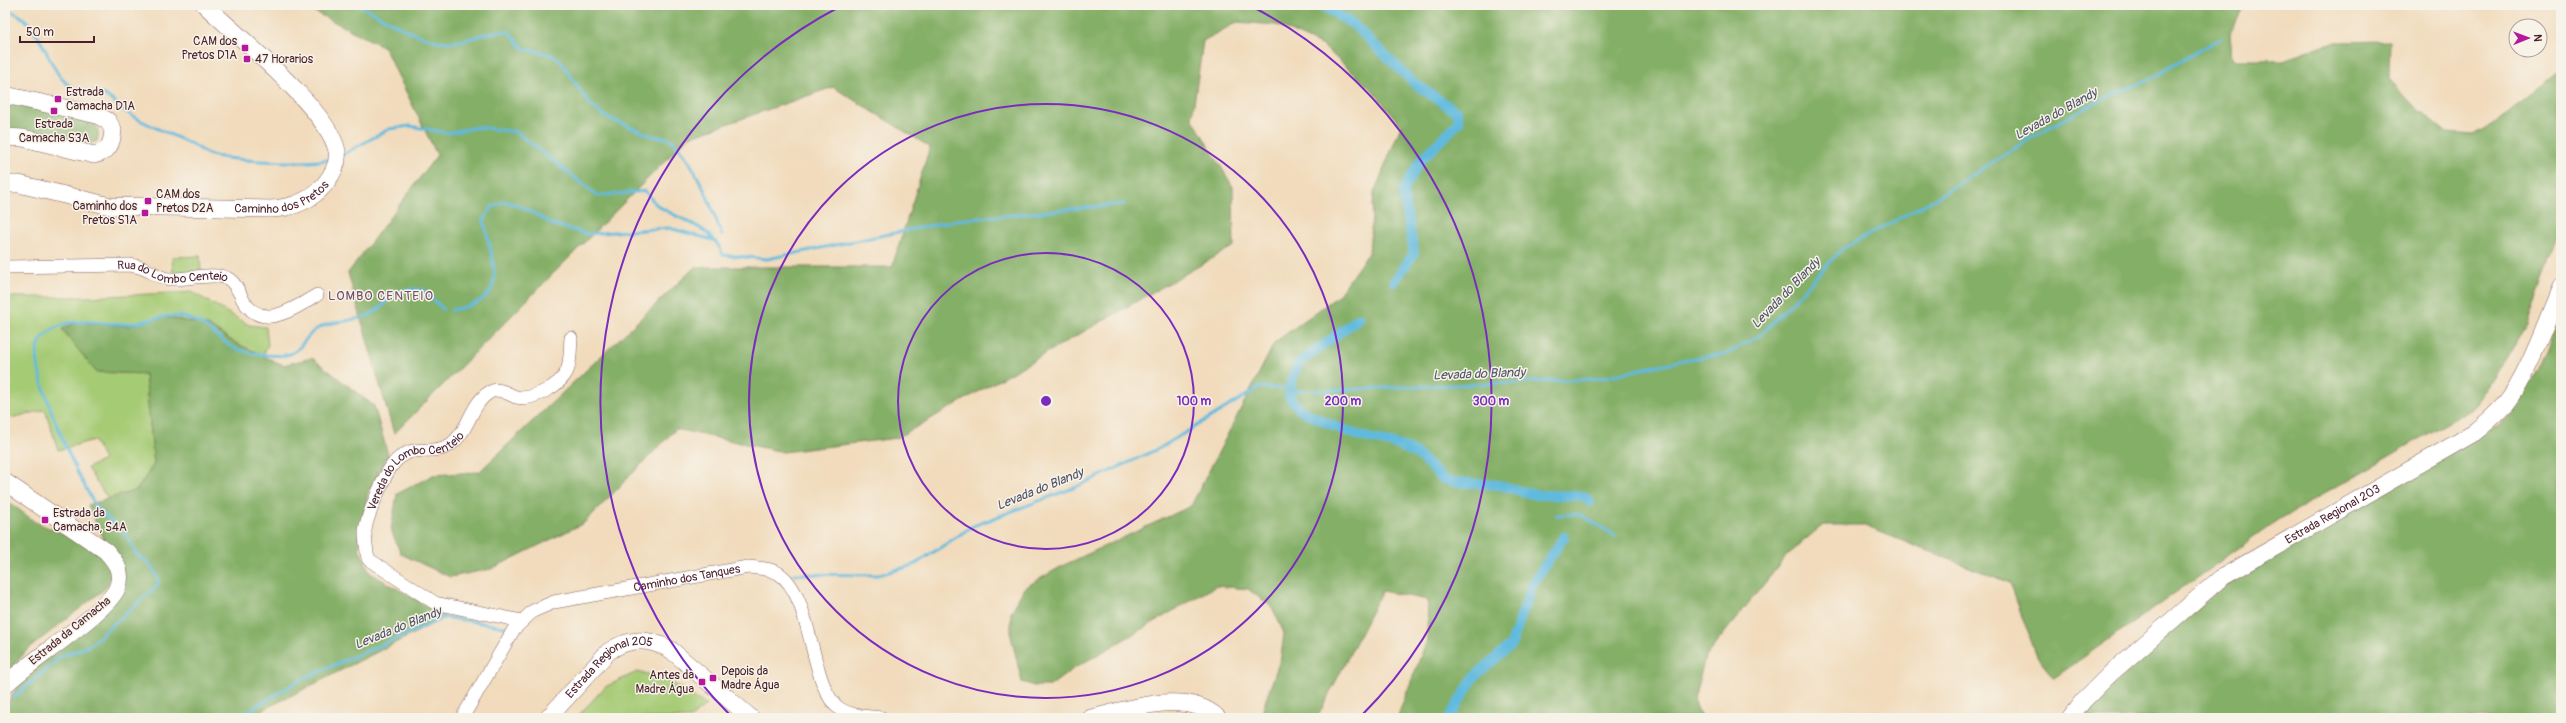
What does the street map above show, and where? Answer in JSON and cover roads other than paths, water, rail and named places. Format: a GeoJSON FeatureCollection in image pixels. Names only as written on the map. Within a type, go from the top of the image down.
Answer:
{"type":"FeatureCollection","features":[{"type":"Feature","properties":{"kind":"main road","name":"Caminho dos Pretos"},"geometry":{"type":"LineString","coordinates":[[5,184],[19,184],[110,206],[279,209],[302,203],[321,188],[329,179],[337,155],[330,132],[313,108],[205,5]]}},
{"type":"Feature","properties":{"kind":"main road"},"geometry":{"type":"LineString","coordinates":[[5,95],[97,115],[108,121],[113,130],[110,147],[105,152],[94,155],[23,138],[5,137]]}},
{"type":"Feature","properties":{"kind":"main road","name":"Estrada Regional 203"},"geometry":{"type":"LineString","coordinates":[[2070,718],[2083,701],[2111,673],[2226,575],[2474,433],[2487,422],[2506,403],[2518,384],[2561,287]]}},
{"type":"Feature","properties":{"kind":"main road","name":"Estrada da Camacha"},"geometry":{"type":"LineString","coordinates":[[5,482],[106,551],[115,561],[120,577],[115,593],[101,608],[5,685]]}},
{"type":"Feature","properties":{"kind":"main road","name":"Estrada Regional 205"},"geometry":{"type":"LineString","coordinates":[[548,718],[608,652],[618,645],[635,640],[658,644],[671,650],[751,718]]}},
{"type":"Feature","properties":{"kind":"main road"},"geometry":{"type":"LineString","coordinates":[[1090,718],[1179,702],[1201,707],[1218,718]]}},
{"type":"Feature","properties":{"kind":"street","name":"Rua do Lombo Centeio"},"geometry":{"type":"LineString","coordinates":[[5,267],[129,265],[142,266],[167,279],[224,277],[234,284],[251,311],[263,317],[277,315],[317,295]]}},
{"type":"Feature","properties":{"kind":"street","name":"Vereda do Lombo Centeio"},"geometry":{"type":"LineString","coordinates":[[522,621],[435,603],[368,560],[365,531],[376,498],[394,463],[409,452],[430,451],[448,446],[464,429],[480,401],[491,391],[501,390],[514,396],[527,397],[537,395],[560,380],[569,365],[571,338]]}},
{"type":"Feature","properties":{"kind":"street","name":"Caminho dos Tanques"},"geometry":{"type":"LineString","coordinates":[[462,718],[514,629],[533,611],[554,602],[748,567],[772,570],[780,574],[797,596],[826,691],[840,709],[856,715],[882,718]]}},
{"type":"Feature","properties":{"kind":"waterway"},"geometry":{"type":"LineString","coordinates":[[359,5],[404,29],[429,39],[441,42],[452,42],[467,40],[494,32],[509,32],[524,49],[550,54],[560,60],[589,103],[604,116],[652,136],[668,138],[675,143],[689,161],[705,191],[722,235]]}},
{"type":"Feature","properties":{"kind":"waterway"},"geometry":{"type":"LineString","coordinates":[[1322,5],[1354,25],[1414,83],[1457,112],[1459,122],[1420,161],[1403,191],[1414,253],[1394,282]]}},
{"type":"Feature","properties":{"kind":"waterway"},"geometry":{"type":"LineString","coordinates":[[5,10],[18,14],[28,22],[36,32],[55,68],[70,86],[82,91],[102,94],[134,117],[195,146],[208,154],[233,159],[288,162],[321,161],[331,159]]}},
{"type":"Feature","properties":{"kind":"waterway","name":"Levada do Blandy"},"geometry":{"type":"LineString","coordinates":[[1311,391],[1595,379],[1688,359],[1726,354],[1762,334],[1842,249],[1933,200],[2039,133],[2088,106],[2154,77],[2220,38]]}},
{"type":"Feature","properties":{"kind":"waterway"},"geometry":{"type":"LineString","coordinates":[[342,155],[389,129],[410,126],[448,133],[478,127],[516,132],[598,196],[645,191],[657,205],[666,211],[704,230],[718,245],[723,255],[767,259],[958,220],[1124,204]]}},
{"type":"Feature","properties":{"kind":"waterway"},"geometry":{"type":"LineString","coordinates":[[451,310],[471,305],[484,298],[491,289],[494,278],[494,266],[484,220],[492,207],[505,201],[524,208],[552,224],[587,234],[669,228],[713,240]]}},
{"type":"Feature","properties":{"kind":"waterway"},"geometry":{"type":"LineString","coordinates":[[75,467],[49,405],[43,387],[37,355],[39,344],[43,337],[61,325],[80,322],[125,324],[162,317],[178,316],[201,324],[226,343],[237,349],[259,354],[286,355],[295,351],[315,330],[328,324],[369,315],[392,297],[404,290],[413,289],[424,291],[443,309]]}},
{"type":"Feature","properties":{"kind":"waterway"},"geometry":{"type":"LineString","coordinates":[[1359,318],[1298,364],[1292,380],[1289,396],[1300,410],[1360,436],[1398,445],[1417,454],[1443,479],[1454,482],[1498,485],[1536,495],[1584,496],[1590,502]]}},
{"type":"Feature","properties":{"kind":"waterway","name":"Levada do Blandy"},"geometry":{"type":"LineString","coordinates":[[793,574],[878,575],[914,565],[973,526],[1076,487],[1160,448],[1260,387],[1285,389]]}},
{"type":"Feature","properties":{"kind":"waterway","name":"Levada do Blandy"},"geometry":{"type":"LineString","coordinates":[[1292,390],[1305,391]]}},
{"type":"Feature","properties":{"kind":"waterway"},"geometry":{"type":"LineString","coordinates":[[14,697],[62,656],[89,646],[158,585],[158,578],[149,563],[137,555],[126,535],[96,507],[76,470]]}},
{"type":"Feature","properties":{"kind":"waterway"},"geometry":{"type":"LineString","coordinates":[[1556,515],[1579,514],[1616,536]]}},
{"type":"Feature","properties":{"kind":"waterway"},"geometry":{"type":"LineString","coordinates":[[1449,718],[1474,677],[1511,645],[1533,583],[1564,537]]}},
{"type":"Feature","properties":{"kind":"waterway","name":"Levada do Blandy"},"geometry":{"type":"LineString","coordinates":[[236,718],[302,679],[446,617],[511,628]]}},
{"type":"Feature","properties":{"kind":"place","name":"CAM dos Pretos D1A"},"geometry":{"type":"Point","coordinates":[245,48]}},
{"type":"Feature","properties":{"kind":"place","name":"47 Horarios"},"geometry":{"type":"Point","coordinates":[247,59]}},
{"type":"Feature","properties":{"kind":"place","name":"Estrada Camacha D1A"},"geometry":{"type":"Point","coordinates":[58,99]}},
{"type":"Feature","properties":{"kind":"place","name":"Estrada Camacha S3A"},"geometry":{"type":"Point","coordinates":[54,111]}},
{"type":"Feature","properties":{"kind":"place","name":"CAM dos Pretos D2A"},"geometry":{"type":"Point","coordinates":[148,201]}},
{"type":"Feature","properties":{"kind":"place","name":"Caminho dos Pretos S1A"},"geometry":{"type":"Point","coordinates":[145,213]}},
{"type":"Feature","properties":{"kind":"place","name":"Estrada da Camacha, S4A"},"geometry":{"type":"Point","coordinates":[45,520]}},
{"type":"Feature","properties":{"kind":"place","name":"Depois da Madre Água"},"geometry":{"type":"Point","coordinates":[713,678]}},
{"type":"Feature","properties":{"kind":"place","name":"Antes da Madre Água"},"geometry":{"type":"Point","coordinates":[702,682]}},
{"type":"Feature","properties":{"kind":"district","name":"LOMBO CENTEIO"},"geometry":{"type":"Point","coordinates":[381,296]}}]}
